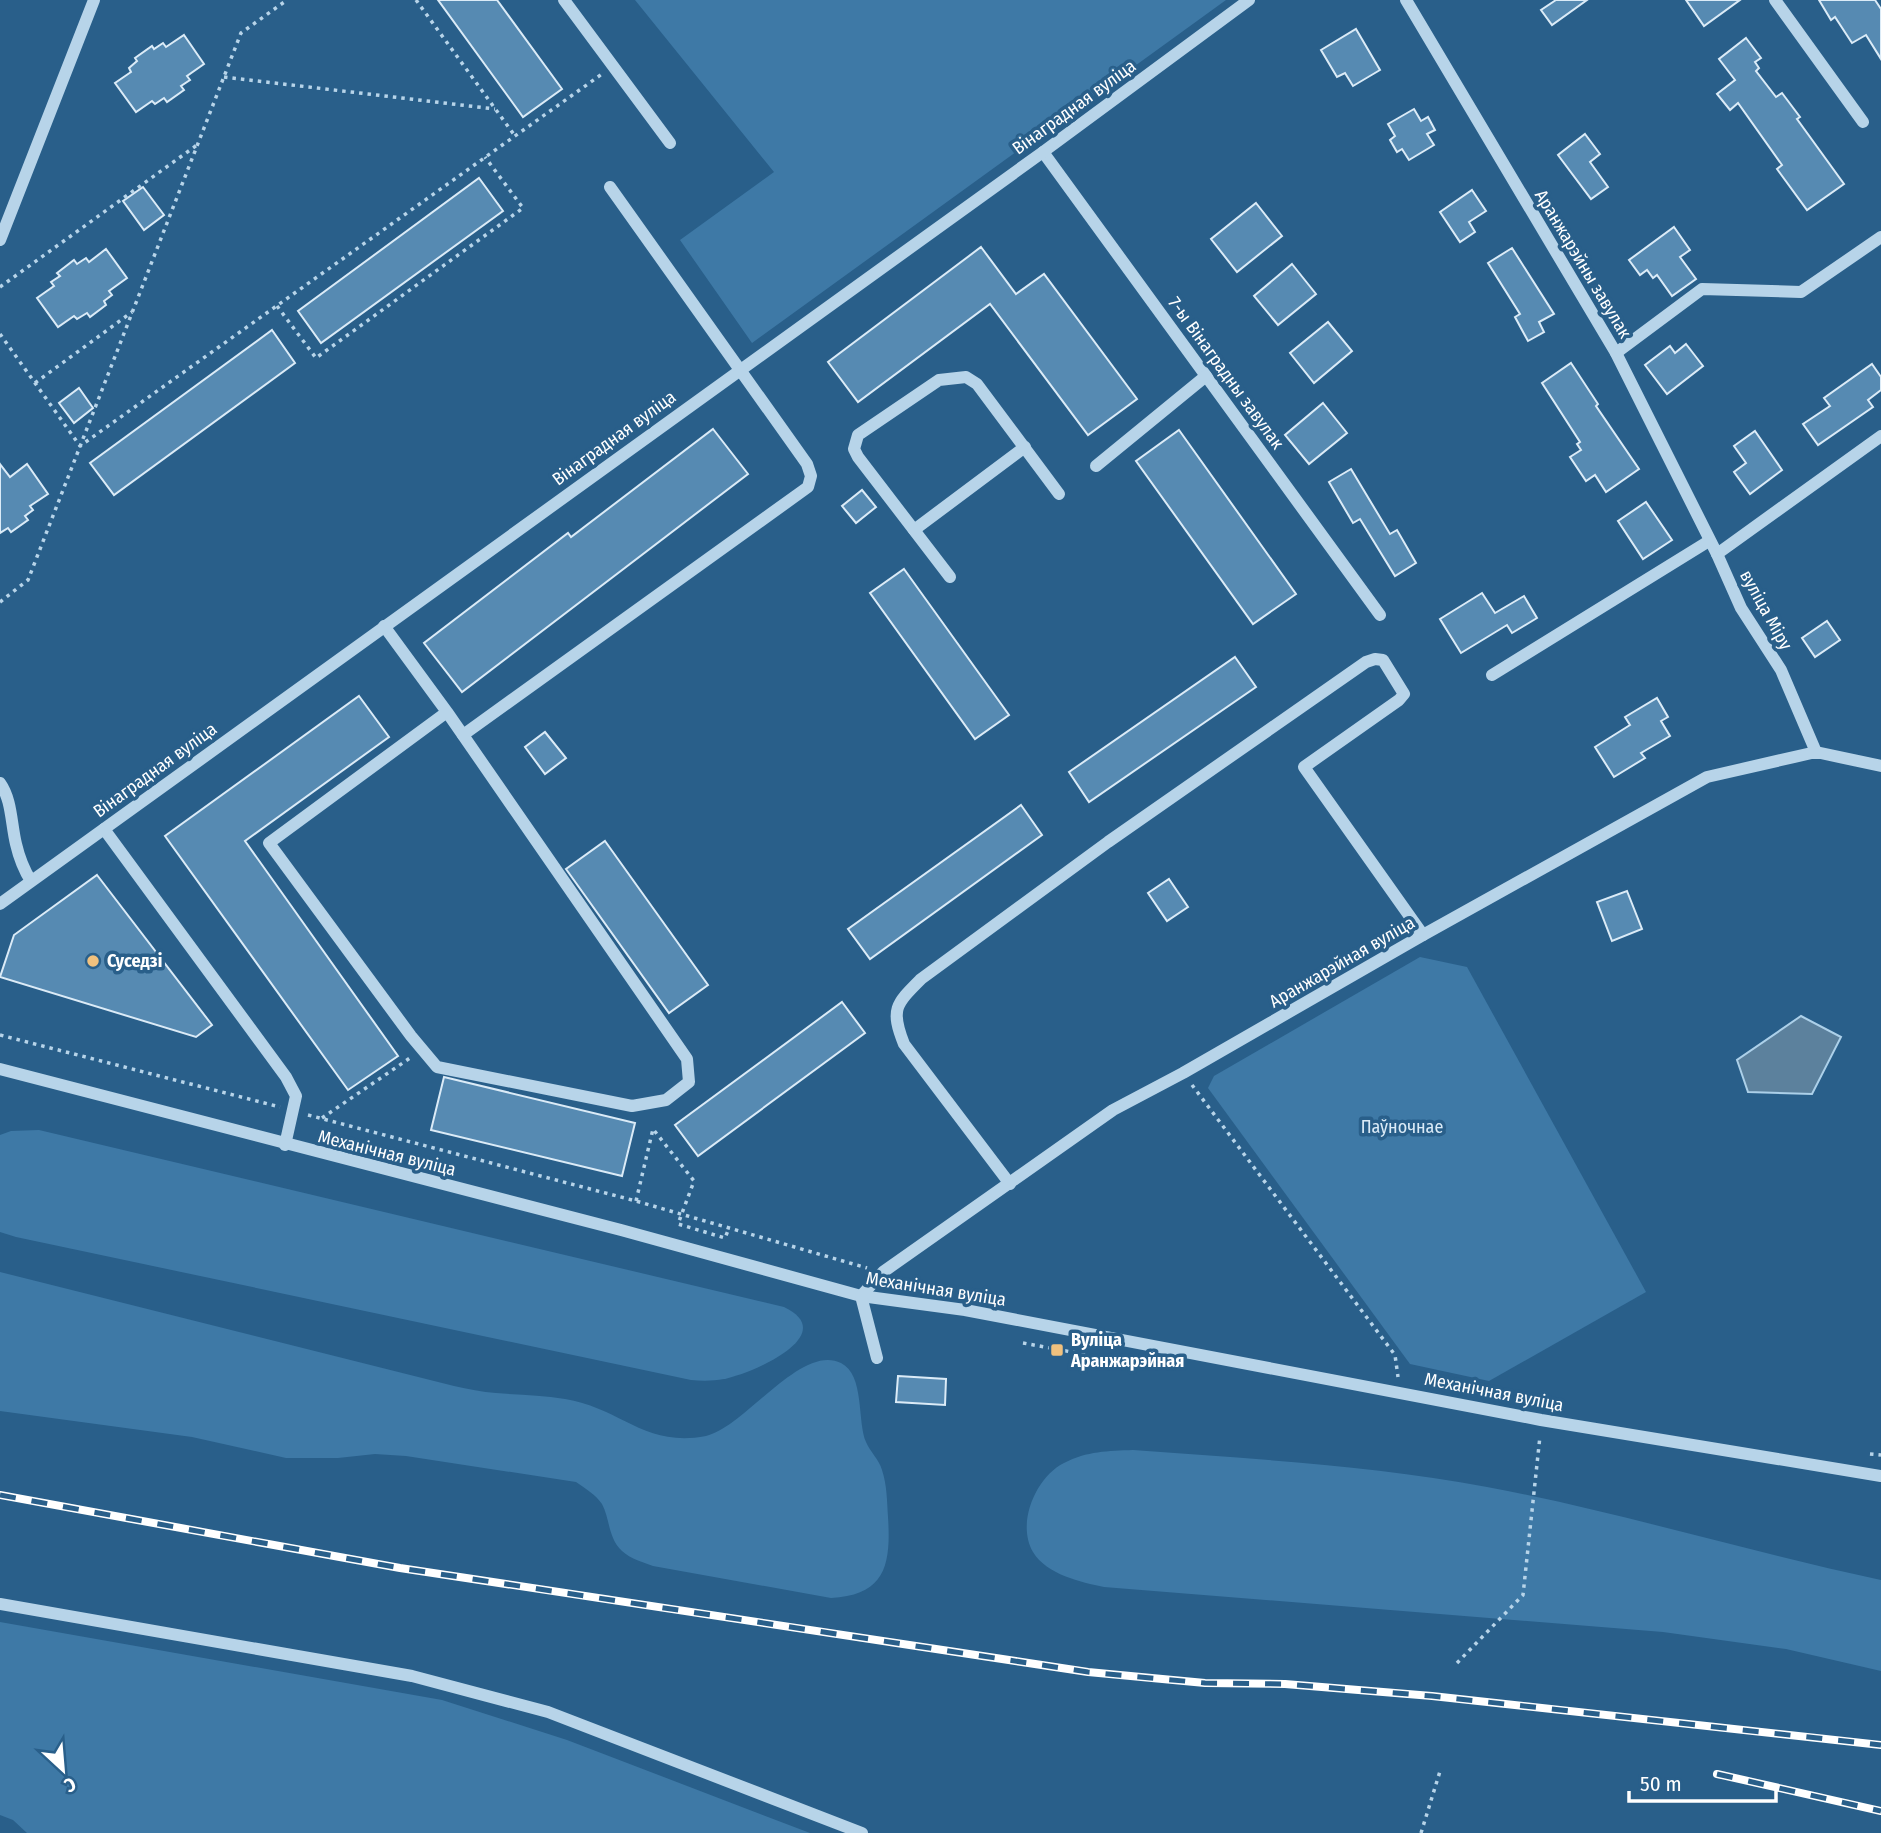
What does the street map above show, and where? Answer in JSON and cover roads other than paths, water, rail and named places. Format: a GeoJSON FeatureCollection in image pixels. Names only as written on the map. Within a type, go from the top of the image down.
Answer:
{"type":"FeatureCollection","features":[{"type":"Feature","properties":{"kind":"street"},"geometry":{"type":"LineString","coordinates":[[0,240],[93,0]]}},
{"type":"Feature","properties":{"kind":"street"},"geometry":{"type":"LineString","coordinates":[[564,0],[670,143]]}},
{"type":"Feature","properties":{"kind":"street","name":"Вінаградная вуліца"},"geometry":{"type":"LineString","coordinates":[[0,904],[1043,152],[1249,0]]}},
{"type":"Feature","properties":{"kind":"street","name":"Аранжарэйны завулак"},"geometry":{"type":"LineString","coordinates":[[1406,0],[1616,353],[1717,554]]}},
{"type":"Feature","properties":{"kind":"street"},"geometry":{"type":"LineString","coordinates":[[1775,0],[1863,122]]}},
{"type":"Feature","properties":{"kind":"street","name":"7-ы Вінаградны завулак"},"geometry":{"type":"LineString","coordinates":[[1043,152],[1380,615]]}},
{"type":"Feature","properties":{"kind":"street"},"geometry":{"type":"LineString","coordinates":[[463,735],[808,487],[811,475],[807,464],[610,187]]}},
{"type":"Feature","properties":{"kind":"street"},"geometry":{"type":"LineString","coordinates":[[1616,353],[1702,289],[1801,292],[1881,237]]}},
{"type":"Feature","properties":{"kind":"street"},"geometry":{"type":"LineString","coordinates":[[1096,466],[1206,376]]}},
{"type":"Feature","properties":{"kind":"street"},"geometry":{"type":"LineString","coordinates":[[950,577],[858,457],[854,449],[858,435],[939,380],[966,377],[977,384],[1059,494]]}},
{"type":"Feature","properties":{"kind":"street"},"geometry":{"type":"LineString","coordinates":[[1717,554],[1881,436]]}},
{"type":"Feature","properties":{"kind":"street"},"geometry":{"type":"LineString","coordinates":[[914,530],[1024,447]]}},
{"type":"Feature","properties":{"kind":"street"},"geometry":{"type":"LineString","coordinates":[[1492,675],[1709,541]]}},
{"type":"Feature","properties":{"kind":"street","name":"вуліца Міру"},"geometry":{"type":"LineString","coordinates":[[1717,554],[1741,608],[1781,670],[1815,752]]}},
{"type":"Feature","properties":{"kind":"street"},"geometry":{"type":"LineString","coordinates":[[384,626],[447,712],[687,1059],[689,1082],[666,1100],[632,1106],[437,1067],[269,843],[447,712]]}},
{"type":"Feature","properties":{"kind":"street"},"geometry":{"type":"LineString","coordinates":[[1010,1184],[904,1044],[895,1023],[900,1000],[920,979],[1108,842],[1366,662],[1376,659],[1383,660],[1404,694],[1399,701],[1304,767],[1423,935]]}},
{"type":"Feature","properties":{"kind":"street","name":"Аранжарэйная вуліца"},"geometry":{"type":"LineString","coordinates":[[861,1296],[883,1272],[1113,1110],[1184,1073],[1423,935],[1707,777],[1815,752],[1881,766]]}},
{"type":"Feature","properties":{"kind":"street"},"geometry":{"type":"LineString","coordinates":[[0,783],[6,791],[16,845],[24,869],[32,881]]}},
{"type":"Feature","properties":{"kind":"street"},"geometry":{"type":"LineString","coordinates":[[104,829],[286,1077],[296,1096],[285,1145]]}},
{"type":"Feature","properties":{"kind":"street","name":"Механічная вуліца"},"geometry":{"type":"LineString","coordinates":[[0,1069],[621,1230],[861,1296],[965,1310],[1541,1420],[1881,1476]]}},
{"type":"Feature","properties":{"kind":"street"},"geometry":{"type":"LineString","coordinates":[[861,1296],[877,1358]]}},
{"type":"Feature","properties":{"kind":"street"},"geometry":{"type":"LineString","coordinates":[[0,1604],[412,1676],[479,1693],[548,1712],[862,1833]]}},
{"type":"Feature","properties":{"kind":"railway"},"geometry":{"type":"LineString","coordinates":[[0,1495],[400,1568],[1088,1672],[1205,1683],[1285,1684],[1432,1696],[1881,1745]]}},
{"type":"Feature","properties":{"kind":"railway"},"geometry":{"type":"LineString","coordinates":[[1717,1774],[1881,1811]]}},
{"type":"Feature","properties":{"kind":"place","name":"Суседзі"},"geometry":{"type":"Point","coordinates":[93,961]}},
{"type":"Feature","properties":{"kind":"place","name":"Вуліца Аранжарэйная"},"geometry":{"type":"Point","coordinates":[1057,1350]}},
{"type":"Feature","properties":{"kind":"park label","name":"Паўночнае"},"geometry":{"type":"Point","coordinates":[1402,1127]}}]}
